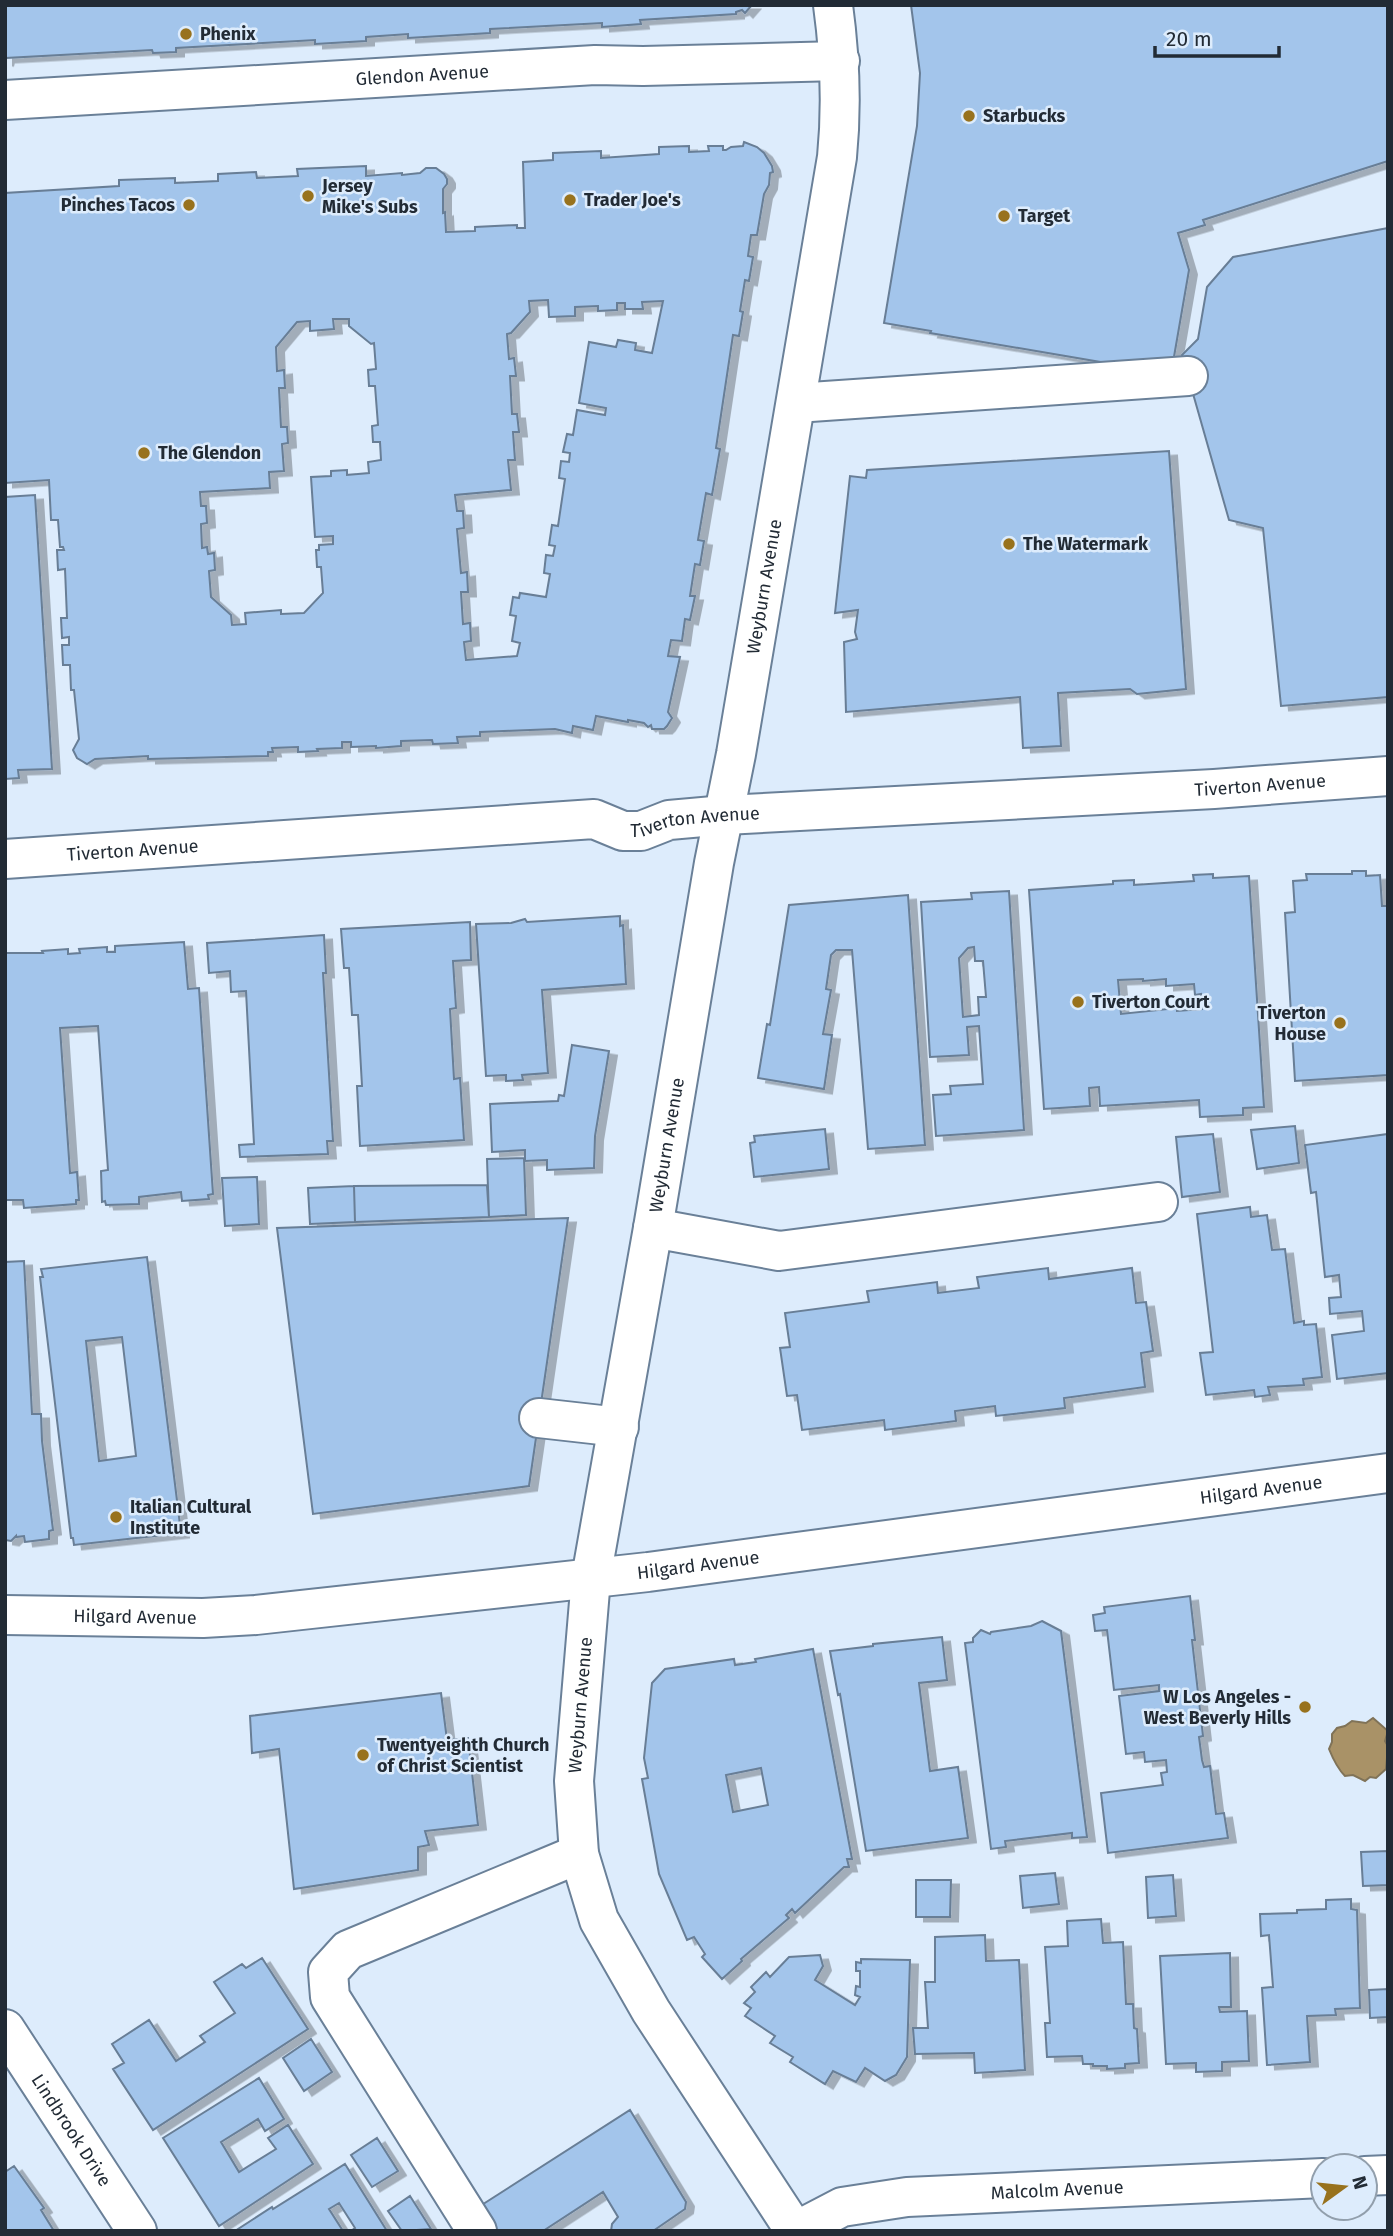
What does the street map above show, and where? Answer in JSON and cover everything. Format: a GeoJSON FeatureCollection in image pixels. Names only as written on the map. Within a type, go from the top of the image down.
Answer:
{"type":"FeatureCollection","features":[{"type":"Feature","properties":{"kind":"street","name":"Weyburn Avenue"},"geometry":{"type":"LineString","coordinates":[[796,2231],[651,2011],[599,1920],[579,1854],[573,1781],[591,1578],[837,157],[840,61],[833,5]]}},
{"type":"Feature","properties":{"kind":"street","name":"Glendon Avenue"},"geometry":{"type":"LineString","coordinates":[[5,100],[544,67],[840,61]]}},
{"type":"Feature","properties":{"kind":"street"},"geometry":{"type":"LineString","coordinates":[[796,403],[1188,376]]}},
{"type":"Feature","properties":{"kind":"street","name":"Tiverton Avenue"},"geometry":{"type":"LineString","coordinates":[[5,859],[594,819],[623,831],[640,831],[669,820],[725,815],[1214,789],[1388,776]]}},
{"type":"Feature","properties":{"kind":"street"},"geometry":{"type":"LineString","coordinates":[[653,1228],[779,1251],[1158,1202]]}},
{"type":"Feature","properties":{"kind":"street"},"geometry":{"type":"LineString","coordinates":[[539,1418],[619,1427]]}},
{"type":"Feature","properties":{"kind":"street","name":"Hilgard Avenue"},"geometry":{"type":"LineString","coordinates":[[5,1615],[235,1617],[591,1578],[1388,1474]]}},
{"type":"Feature","properties":{"kind":"street"},"geometry":{"type":"LineString","coordinates":[[477,2231],[330,1997],[328,1972],[348,1950],[579,1854]]}},
{"type":"Feature","properties":{"kind":"street","name":"Lindbrook Drive"},"geometry":{"type":"LineString","coordinates":[[5,2029],[137,2231]]}},
{"type":"Feature","properties":{"kind":"street","name":"Malcolm Avenue"},"geometry":{"type":"LineString","coordinates":[[796,2231],[842,2207],[906,2197],[1309,2179]]}},
{"type":"Feature","properties":{"kind":"shaded area"},"geometry":{"type":"Polygon","coordinates":[[[1373,1718],[1388,1731],[1385,1741],[1388,1746],[1386,1769],[1376,1778],[1370,1777],[1365,1781],[1353,1775],[1345,1776],[1329,1749],[1332,1734],[1337,1728],[1352,1721],[1366,1723],[1373,1718]]]}},
{"type":"Feature","properties":{"kind":"building"},"geometry":{"type":"Polygon","coordinates":[[[5,5],[752,5],[745,13],[742,10],[736,14],[640,20],[641,24],[602,27],[602,23],[490,29],[490,33],[408,38],[408,34],[366,37],[366,41],[315,44],[315,40],[176,48],[176,52],[153,53],[152,50],[6,58],[5,62],[5,5]]]}},
{"type":"Feature","properties":{"kind":"building"},"geometry":{"type":"Polygon","coordinates":[[[911,5],[1388,5],[1388,161],[1203,220],[1205,225],[1178,233],[1189,270],[1171,374],[884,323],[917,126],[920,73],[911,5]]]}},
{"type":"Feature","properties":{"kind":"building","name":"The Glendon"},"geometry":{"type":"Polygon","coordinates":[[[744,142],[764,153],[773,172],[770,173],[769,185],[764,194],[757,235],[751,235],[748,256],[753,257],[749,281],[745,280],[739,336],[733,335],[716,448],[720,449],[712,495],[706,493],[698,540],[704,541],[700,565],[695,564],[690,596],[695,596],[690,620],[685,619],[682,641],[671,640],[668,656],[680,657],[668,712],[672,718],[664,729],[652,729],[651,725],[648,727],[644,723],[596,716],[593,730],[573,726],[572,733],[555,729],[480,732],[480,736],[457,737],[458,743],[401,741],[401,746],[376,748],[351,747],[351,742],[342,742],[342,748],[317,749],[318,751],[298,752],[298,747],[272,748],[273,752],[268,752],[268,756],[148,759],[148,756],[95,759],[87,764],[77,758],[73,750],[79,739],[74,690],[71,690],[70,665],[63,665],[62,645],[69,645],[69,637],[62,638],[61,618],[67,618],[65,569],[58,570],[57,550],[64,550],[60,547],[58,520],[51,520],[49,480],[5,483],[5,193],[119,186],[119,180],[175,178],[175,183],[218,181],[218,174],[256,172],[257,178],[298,176],[297,169],[366,166],[366,176],[420,173],[426,168],[436,168],[447,179],[443,189],[446,232],[475,231],[475,227],[517,225],[517,228],[525,228],[523,162],[553,160],[553,153],[601,151],[601,158],[659,154],[659,147],[689,146],[689,152],[709,151],[708,146],[723,146],[723,150],[726,150],[743,146],[744,142]],[[548,300],[529,301],[530,312],[507,334],[509,359],[514,358],[516,376],[510,376],[512,414],[517,414],[519,432],[513,432],[515,460],[508,460],[511,490],[455,495],[457,511],[463,511],[464,528],[457,529],[461,573],[467,572],[468,592],[461,592],[463,624],[470,623],[471,641],[464,642],[466,660],[517,656],[520,643],[512,641],[516,616],[510,615],[513,597],[519,598],[520,593],[546,597],[550,574],[544,573],[546,555],[553,556],[555,546],[549,545],[552,525],[558,526],[565,479],[559,478],[561,461],[569,462],[570,453],[563,452],[567,434],[573,435],[577,410],[605,415],[606,408],[579,403],[589,342],[616,347],[618,340],[636,343],[635,350],[652,353],[663,301],[642,302],[643,309],[625,309],[625,303],[617,303],[617,310],[598,311],[598,306],[575,307],[575,316],[549,317],[548,300]],[[333,319],[334,329],[310,331],[310,321],[297,322],[276,347],[277,371],[284,370],[285,388],[279,388],[281,427],[287,427],[288,443],[282,444],[284,471],[269,472],[270,488],[200,492],[201,506],[206,506],[207,523],[201,524],[202,548],[207,547],[208,554],[214,553],[215,570],[209,571],[211,597],[231,615],[232,625],[246,624],[245,613],[281,610],[281,614],[304,613],[323,593],[321,567],[317,567],[316,550],[319,550],[319,545],[333,544],[333,536],[315,537],[311,477],[331,476],[331,471],[347,470],[347,475],[369,473],[368,462],[381,460],[380,442],[373,442],[372,426],[378,425],[375,386],[369,386],[368,370],[376,369],[374,343],[371,344],[349,326],[349,319],[333,319]]]}},
{"type":"Feature","properties":{"kind":"building"},"geometry":{"type":"Polygon","coordinates":[[[1388,228],[1388,697],[1281,706],[1263,528],[1229,520],[1182,355],[1198,339],[1207,287],[1233,257],[1388,228]]]}},
{"type":"Feature","properties":{"kind":"building","name":"The Watermark"},"geometry":{"type":"Polygon","coordinates":[[[1169,451],[1186,689],[1137,694],[1130,689],[1058,693],[1061,746],[1023,748],[1020,697],[846,712],[844,642],[857,639],[855,632],[858,610],[835,613],[850,476],[866,478],[867,470],[1169,451]]]}},
{"type":"Feature","properties":{"kind":"building"},"geometry":{"type":"Polygon","coordinates":[[[35,495],[52,769],[18,770],[19,778],[5,779],[5,497],[35,495]]]}},
{"type":"Feature","properties":{"kind":"building","name":"Tiverton House"},"geometry":{"type":"Polygon","coordinates":[[[1352,871],[1366,871],[1366,876],[1380,875],[1382,906],[1388,906],[1388,1075],[1295,1081],[1285,913],[1295,912],[1293,881],[1307,880],[1306,874],[1352,874],[1352,871]]]}},
{"type":"Feature","properties":{"kind":"building","name":"Tiverton Court"},"geometry":{"type":"Polygon","coordinates":[[[1213,874],[1213,878],[1249,876],[1264,1107],[1243,1108],[1243,1115],[1200,1117],[1199,1100],[1100,1106],[1099,1087],[1089,1088],[1090,1106],[1044,1109],[1029,890],[1113,884],[1113,881],[1134,880],[1134,885],[1194,881],[1193,875],[1213,874]],[[1166,979],[1118,980],[1121,1014],[1177,1008],[1177,1011],[1202,1009],[1201,994],[1195,995],[1194,984],[1166,986],[1166,979]]]}},
{"type":"Feature","properties":{"kind":"building"},"geometry":{"type":"Polygon","coordinates":[[[1009,891],[1024,1130],[936,1136],[933,1095],[951,1094],[950,1086],[983,1084],[979,1026],[967,1027],[969,1055],[930,1057],[921,902],[972,899],[971,893],[1009,891]],[[974,947],[968,948],[959,958],[963,1017],[979,1015],[978,997],[986,997],[983,961],[975,961],[974,947]]]}},
{"type":"Feature","properties":{"kind":"building"},"geometry":{"type":"Polygon","coordinates":[[[908,895],[925,1145],[868,1149],[852,950],[836,950],[831,955],[826,989],[831,990],[823,1034],[832,1035],[824,1089],[758,1078],[767,1024],[770,1025],[789,905],[908,895]]]}},
{"type":"Feature","properties":{"kind":"building"},"geometry":{"type":"Polygon","coordinates":[[[620,916],[620,926],[623,925],[626,984],[542,990],[548,1073],[522,1075],[523,1080],[506,1081],[506,1075],[486,1076],[476,924],[511,923],[525,919],[527,922],[620,916]]]}},
{"type":"Feature","properties":{"kind":"building"},"geometry":{"type":"Polygon","coordinates":[[[470,922],[471,960],[453,961],[456,1008],[450,1009],[454,1079],[460,1078],[464,1140],[360,1146],[357,1086],[362,1086],[358,1015],[352,1015],[349,968],[344,968],[341,929],[470,922]]]}},
{"type":"Feature","properties":{"kind":"building"},"geometry":{"type":"Polygon","coordinates":[[[324,935],[326,973],[323,973],[333,1141],[327,1141],[328,1154],[240,1157],[239,1145],[254,1144],[246,991],[231,992],[230,971],[209,973],[207,943],[324,935]]]}},
{"type":"Feature","properties":{"kind":"building"},"geometry":{"type":"Polygon","coordinates":[[[184,942],[188,989],[199,988],[213,1194],[208,1195],[209,1199],[182,1201],[181,1192],[139,1197],[139,1204],[106,1205],[105,1201],[102,1202],[101,1171],[108,1170],[98,1026],[60,1028],[70,1173],[77,1172],[79,1200],[76,1200],[76,1204],[24,1208],[23,1200],[5,1200],[5,953],[43,953],[42,951],[68,949],[68,954],[80,953],[79,949],[107,947],[107,952],[115,952],[115,946],[184,942]]]}},
{"type":"Feature","properties":{"kind":"building"},"geometry":{"type":"Polygon","coordinates":[[[572,1045],[609,1051],[595,1136],[594,1168],[547,1170],[547,1160],[525,1161],[525,1150],[492,1152],[490,1104],[558,1101],[559,1095],[564,1096],[572,1045]]]}},
{"type":"Feature","properties":{"kind":"building"},"geometry":{"type":"Polygon","coordinates":[[[1295,1126],[1299,1163],[1257,1169],[1251,1130],[1295,1126]]]}},
{"type":"Feature","properties":{"kind":"building"},"geometry":{"type":"Polygon","coordinates":[[[825,1129],[829,1169],[754,1177],[750,1143],[755,1142],[754,1136],[825,1129]]]}},
{"type":"Feature","properties":{"kind":"building"},"geometry":{"type":"Polygon","coordinates":[[[1213,1134],[1220,1192],[1182,1197],[1176,1137],[1213,1134]]]}},
{"type":"Feature","properties":{"kind":"building"},"geometry":{"type":"Polygon","coordinates":[[[1388,1134],[1388,1373],[1337,1379],[1332,1335],[1364,1331],[1362,1311],[1330,1314],[1329,1298],[1341,1297],[1339,1275],[1325,1277],[1316,1192],[1311,1193],[1305,1145],[1388,1134]]]}},
{"type":"Feature","properties":{"kind":"building"},"geometry":{"type":"Polygon","coordinates":[[[524,1158],[526,1215],[489,1217],[487,1159],[524,1158]]]}},
{"type":"Feature","properties":{"kind":"building"},"geometry":{"type":"Polygon","coordinates":[[[257,1177],[259,1224],[225,1226],[222,1178],[257,1177]]]}},
{"type":"Feature","properties":{"kind":"building"},"geometry":{"type":"Polygon","coordinates":[[[487,1185],[489,1217],[355,1222],[354,1186],[487,1185]]]}},
{"type":"Feature","properties":{"kind":"building"},"geometry":{"type":"Polygon","coordinates":[[[354,1186],[355,1222],[310,1224],[308,1188],[354,1186]]]}},
{"type":"Feature","properties":{"kind":"building"},"geometry":{"type":"Polygon","coordinates":[[[1250,1207],[1251,1217],[1267,1215],[1272,1250],[1285,1249],[1294,1323],[1304,1321],[1304,1325],[1316,1324],[1322,1377],[1303,1379],[1304,1385],[1268,1387],[1270,1395],[1255,1397],[1254,1390],[1206,1395],[1200,1353],[1213,1352],[1197,1214],[1250,1207]]]}},
{"type":"Feature","properties":{"kind":"building"},"geometry":{"type":"Polygon","coordinates":[[[568,1218],[529,1486],[313,1514],[277,1228],[568,1218]]]}},
{"type":"Feature","properties":{"kind":"building"},"geometry":{"type":"Polygon","coordinates":[[[147,1257],[181,1533],[74,1545],[71,1538],[41,1269],[147,1257]],[[122,1337],[86,1341],[99,1461],[136,1456],[122,1337]]]}},
{"type":"Feature","properties":{"kind":"building"},"geometry":{"type":"Polygon","coordinates":[[[24,1261],[32,1414],[41,1414],[53,1530],[49,1531],[49,1539],[25,1542],[24,1536],[16,1536],[11,1541],[5,1540],[5,1262],[24,1261]]]}},
{"type":"Feature","properties":{"kind":"building"},"geometry":{"type":"Polygon","coordinates":[[[1048,1268],[1049,1279],[1132,1268],[1136,1303],[1146,1302],[1153,1351],[1141,1353],[1145,1387],[1064,1398],[1065,1408],[996,1416],[995,1406],[955,1411],[956,1421],[885,1430],[884,1420],[802,1430],[797,1395],[787,1396],[780,1348],[790,1347],[785,1313],[869,1302],[867,1291],[937,1282],[938,1293],[979,1288],[977,1277],[1048,1268]]]}},
{"type":"Feature","properties":{"kind":"building"},"geometry":{"type":"Polygon","coordinates":[[[1190,1596],[1203,1736],[1199,1737],[1202,1760],[1204,1767],[1210,1766],[1216,1814],[1224,1813],[1228,1838],[1108,1853],[1101,1793],[1163,1785],[1161,1773],[1167,1772],[1166,1760],[1145,1762],[1144,1752],[1126,1754],[1119,1696],[1159,1691],[1159,1685],[1114,1690],[1107,1630],[1095,1631],[1093,1615],[1105,1613],[1104,1607],[1190,1596]]]}},
{"type":"Feature","properties":{"kind":"building"},"geometry":{"type":"Polygon","coordinates":[[[1042,1621],[1061,1631],[1087,1837],[1072,1838],[1072,1833],[1005,1841],[1006,1847],[991,1849],[965,1643],[973,1642],[973,1638],[981,1630],[990,1634],[1031,1626],[1042,1621]]]}},
{"type":"Feature","properties":{"kind":"building"},"geometry":{"type":"Polygon","coordinates":[[[942,1637],[947,1680],[919,1683],[930,1771],[958,1767],[968,1838],[866,1851],[840,1694],[838,1695],[830,1651],[942,1637]]]}},
{"type":"Feature","properties":{"kind":"building"},"geometry":{"type":"Polygon","coordinates":[[[813,1649],[852,1859],[847,1859],[849,1867],[844,1867],[795,1913],[792,1909],[786,1915],[789,1918],[722,1979],[702,1957],[705,1954],[694,1937],[687,1940],[659,1874],[642,1779],[648,1778],[644,1758],[652,1683],[665,1669],[734,1659],[735,1665],[756,1662],[755,1659],[813,1649]],[[761,1768],[726,1775],[733,1812],[768,1805],[761,1768]]]}},
{"type":"Feature","properties":{"kind":"building"},"geometry":{"type":"Polygon","coordinates":[[[441,1693],[447,1740],[468,1738],[478,1825],[425,1831],[429,1845],[418,1847],[418,1870],[294,1889],[279,1749],[252,1753],[250,1716],[441,1693]]]}},
{"type":"Feature","properties":{"kind":"building"},"geometry":{"type":"Polygon","coordinates":[[[1388,1851],[1388,1885],[1363,1886],[1361,1852],[1388,1851]]]}},
{"type":"Feature","properties":{"kind":"building"},"geometry":{"type":"Polygon","coordinates":[[[1055,1873],[1059,1904],[1023,1908],[1020,1876],[1055,1873]]]}},
{"type":"Feature","properties":{"kind":"building"},"geometry":{"type":"Polygon","coordinates":[[[1173,1875],[1176,1916],[1148,1918],[1146,1877],[1173,1875]]]}},
{"type":"Feature","properties":{"kind":"building"},"geometry":{"type":"Polygon","coordinates":[[[916,1880],[951,1880],[950,1917],[916,1917],[916,1880]]]}},
{"type":"Feature","properties":{"kind":"building"},"geometry":{"type":"Polygon","coordinates":[[[1351,1899],[1351,1909],[1357,1910],[1360,2008],[1335,2009],[1336,2015],[1307,2016],[1310,2062],[1267,2065],[1262,1988],[1273,1987],[1269,1935],[1261,1936],[1260,1914],[1326,1909],[1326,1900],[1351,1899]]]}},
{"type":"Feature","properties":{"kind":"building"},"geometry":{"type":"Polygon","coordinates":[[[1101,1919],[1103,1943],[1123,1942],[1126,2004],[1133,2004],[1139,2063],[1125,2064],[1125,2068],[1107,2069],[1107,2066],[1083,2064],[1082,2056],[1047,2057],[1045,2023],[1050,2023],[1045,1947],[1068,1946],[1067,1921],[1101,1919]]]}},
{"type":"Feature","properties":{"kind":"building"},"geometry":{"type":"Polygon","coordinates":[[[985,1935],[986,1961],[1019,1960],[1025,2070],[975,2073],[974,2053],[915,2054],[913,2028],[928,2028],[925,1982],[935,1982],[935,1937],[985,1935]]]}},
{"type":"Feature","properties":{"kind":"building"},"geometry":{"type":"Polygon","coordinates":[[[1230,1953],[1231,2007],[1219,2007],[1220,2012],[1247,2011],[1249,2061],[1222,2062],[1222,2071],[1196,2072],[1196,2063],[1166,2064],[1160,1956],[1230,1953]]]}},
{"type":"Feature","properties":{"kind":"building"},"geometry":{"type":"Polygon","coordinates":[[[820,1955],[823,1966],[815,1980],[855,2005],[860,1997],[855,1995],[856,1986],[860,1987],[860,1971],[856,1971],[856,1962],[861,1963],[861,1959],[910,1960],[907,2057],[896,2075],[885,2081],[865,2068],[856,2082],[833,2071],[825,2084],[790,2062],[793,2057],[770,2043],[775,2036],[745,2016],[751,2008],[744,2003],[755,1992],[751,1987],[766,1972],[770,1977],[789,1957],[820,1955]]]}},
{"type":"Feature","properties":{"kind":"building"},"geometry":{"type":"Polygon","coordinates":[[[262,1958],[308,2029],[153,2130],[113,2069],[124,2063],[112,2044],[149,2020],[176,2061],[205,2042],[200,2036],[235,2013],[214,1982],[242,1964],[246,1968],[262,1958]]]}},
{"type":"Feature","properties":{"kind":"building"},"geometry":{"type":"Polygon","coordinates":[[[1388,1989],[1388,2017],[1370,2018],[1369,1990],[1388,1989]]]}},
{"type":"Feature","properties":{"kind":"building"},"geometry":{"type":"Polygon","coordinates":[[[311,2039],[332,2072],[304,2091],[283,2058],[311,2039]]]}},
{"type":"Feature","properties":{"kind":"building"},"geometry":{"type":"Polygon","coordinates":[[[259,2078],[284,2119],[265,2131],[258,2119],[221,2142],[239,2172],[276,2149],[268,2138],[288,2125],[313,2164],[219,2226],[163,2138],[259,2078]]]}},
{"type":"Feature","properties":{"kind":"building"},"geometry":{"type":"Polygon","coordinates":[[[630,2110],[686,2202],[685,2209],[653,2231],[611,2231],[612,2224],[618,2217],[603,2192],[543,2231],[492,2231],[477,2208],[630,2110]]]}},
{"type":"Feature","properties":{"kind":"building"},"geometry":{"type":"Polygon","coordinates":[[[377,2138],[398,2171],[372,2187],[351,2155],[377,2138]]]}},
{"type":"Feature","properties":{"kind":"building"},"geometry":{"type":"Polygon","coordinates":[[[345,2164],[387,2231],[351,2231],[355,2228],[339,2203],[329,2209],[343,2231],[235,2231],[272,2207],[273,2209],[345,2164]]]}},
{"type":"Feature","properties":{"kind":"building"},"geometry":{"type":"Polygon","coordinates":[[[14,2166],[44,2208],[41,2210],[54,2231],[5,2231],[5,2172],[14,2166]]]}},
{"type":"Feature","properties":{"kind":"building"},"geometry":{"type":"Polygon","coordinates":[[[410,2196],[431,2229],[402,2231],[388,2211],[410,2196]]]}},
{"type":"Feature","properties":{"kind":"place","name":"Phenix"},"geometry":{"type":"Point","coordinates":[186,34]}},
{"type":"Feature","properties":{"kind":"place","name":"Starbucks"},"geometry":{"type":"Point","coordinates":[969,116]}},
{"type":"Feature","properties":{"kind":"place","name":"Jersey Mike's Subs"},"geometry":{"type":"Point","coordinates":[308,196]}},
{"type":"Feature","properties":{"kind":"place","name":"Trader Joe's"},"geometry":{"type":"Point","coordinates":[570,200]}},
{"type":"Feature","properties":{"kind":"place","name":"Pinches Tacos"},"geometry":{"type":"Point","coordinates":[189,205]}},
{"type":"Feature","properties":{"kind":"place","name":"Target"},"geometry":{"type":"Point","coordinates":[1004,216]}},
{"type":"Feature","properties":{"kind":"place","name":"The Glendon"},"geometry":{"type":"Point","coordinates":[144,453]}},
{"type":"Feature","properties":{"kind":"place","name":"The Watermark"},"geometry":{"type":"Point","coordinates":[1009,544]}},
{"type":"Feature","properties":{"kind":"place","name":"Tiverton Court"},"geometry":{"type":"Point","coordinates":[1078,1002]}},
{"type":"Feature","properties":{"kind":"place","name":"Tiverton House"},"geometry":{"type":"Point","coordinates":[1340,1023]}},
{"type":"Feature","properties":{"kind":"place","name":"Italian Cultural Institute"},"geometry":{"type":"Point","coordinates":[116,1517]}},
{"type":"Feature","properties":{"kind":"place","name":"W Los Angeles - West Beverly Hills"},"geometry":{"type":"Point","coordinates":[1305,1707]}},
{"type":"Feature","properties":{"kind":"place","name":"Twentyeighth Church of Christ Scientist"},"geometry":{"type":"Point","coordinates":[363,1755]}}]}
